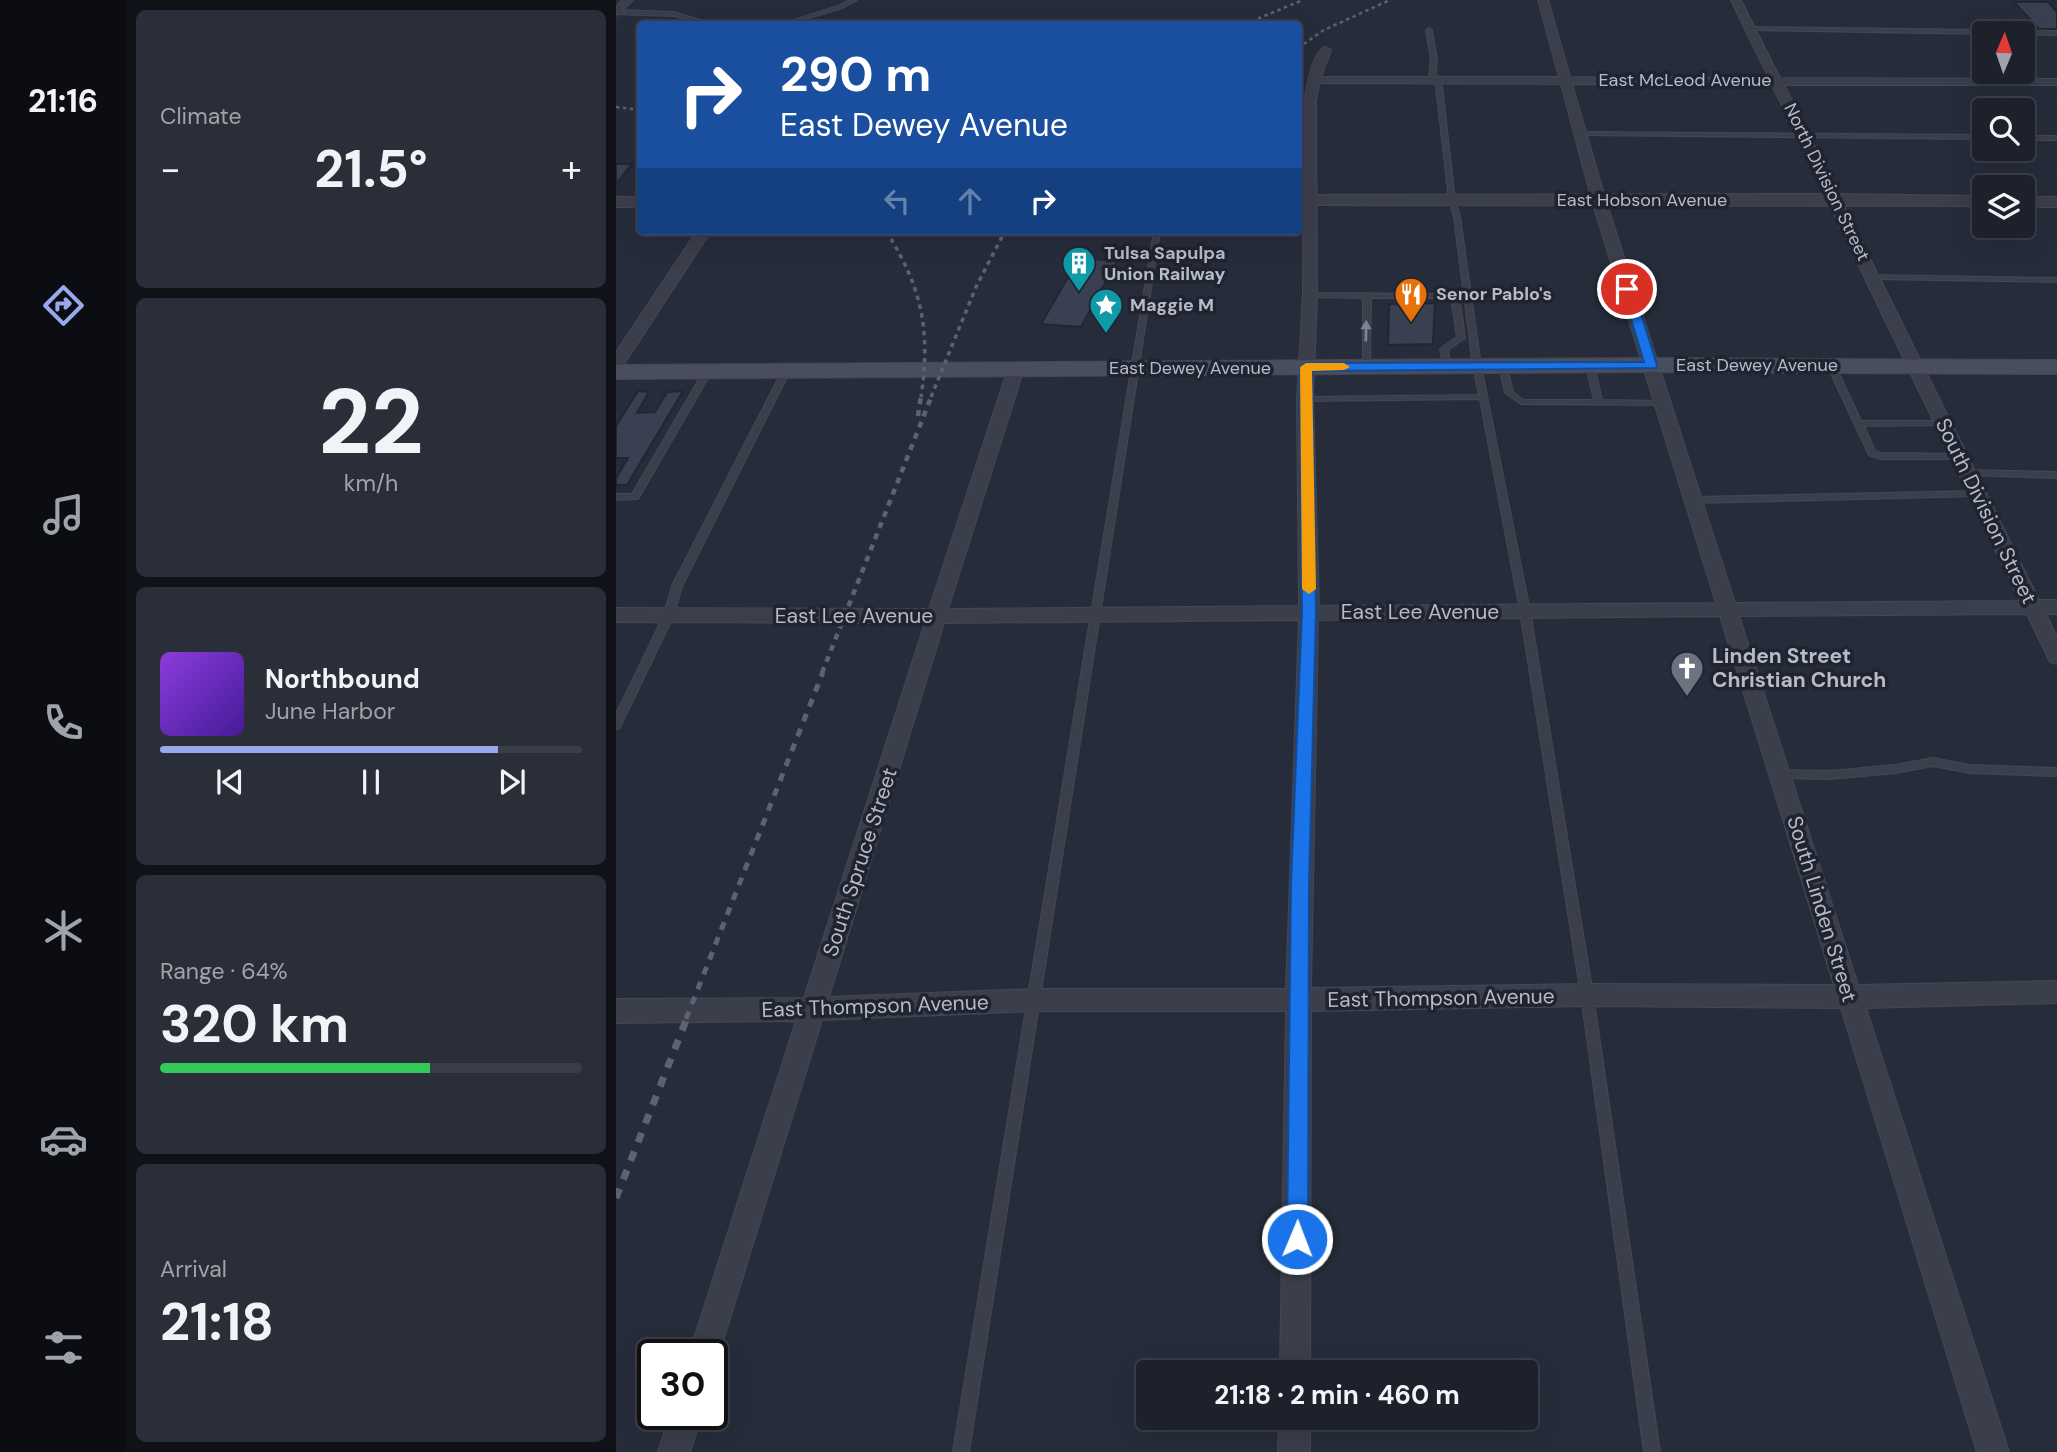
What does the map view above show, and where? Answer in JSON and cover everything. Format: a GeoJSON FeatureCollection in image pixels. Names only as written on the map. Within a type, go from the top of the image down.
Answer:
{"type":"FeatureCollection","features":[{"type":"Feature","properties":{"kind":"main road","name":"East Dewey Avenue"},"geometry":{"type":"LineString","coordinates":[[616,372],[1590,365],[2057,367]]}},
{"type":"Feature","properties":{"kind":"street"},"geometry":{"type":"LineString","coordinates":[[616,12],[628,0]]}},
{"type":"Feature","properties":{"kind":"street","name":"South Linden Street"},"geometry":{"type":"LineString","coordinates":[[1543,0],[1599,201],[1993,1452]]}},
{"type":"Feature","properties":{"kind":"street","name":"North Division Street"},"geometry":{"type":"LineString","coordinates":[[1736,0],[1916,365]]}},
{"type":"Feature","properties":{"kind":"street"},"geometry":{"type":"LineString","coordinates":[[1295,1360],[1301,1000],[1300,884],[1309,612],[1306,367],[1310,295],[1304,200],[1310,102],[1314,80],[1325,50]]}},
{"type":"Feature","properties":{"kind":"street","name":"East McLeod Avenue"},"geometry":{"type":"LineString","coordinates":[[1314,80],[1435,78],[2057,82]]}},
{"type":"Feature","properties":{"kind":"street","name":"East Hobson Avenue"},"geometry":{"type":"LineString","coordinates":[[1304,200],[1972,201]]}},
{"type":"Feature","properties":{"kind":"street"},"geometry":{"type":"LineString","coordinates":[[616,202],[637,202]]}},
{"type":"Feature","properties":{"kind":"street"},"geometry":{"type":"LineString","coordinates":[[2035,202],[2057,202]]}},
{"type":"Feature","properties":{"kind":"street"},"geometry":{"type":"LineString","coordinates":[[616,364],[701,235]]}},
{"type":"Feature","properties":{"kind":"street","name":"South Division Street"},"geometry":{"type":"LineString","coordinates":[[1916,365],[2057,657]]}},
{"type":"Feature","properties":{"kind":"street","name":"South Spruce Street"},"geometry":{"type":"LineString","coordinates":[[709,1339],[1016,369]]}},
{"type":"Feature","properties":{"kind":"street","name":"East Lee Avenue"},"geometry":{"type":"LineString","coordinates":[[616,615],[936,616],[2057,607]]}},
{"type":"Feature","properties":{"kind":"street","name":"East Thompson Avenue"},"geometry":{"type":"LineString","coordinates":[[616,1011],[813,1009],[1033,1000],[1301,1000],[1587,995],[1849,997],[2057,992]]}},
{"type":"Feature","properties":{"kind":"street"},"geometry":{"type":"LineString","coordinates":[[674,1452],[681,1430]]}},
{"type":"Feature","properties":{"kind":"street"},"geometry":{"type":"LineString","coordinates":[[1294,1452],[1295,1430]]}},
{"type":"Feature","properties":{"kind":"lane"},"geometry":{"type":"LineString","coordinates":[[795,21],[840,8],[854,0]]}},
{"type":"Feature","properties":{"kind":"lane"},"geometry":{"type":"LineString","coordinates":[[616,12],[674,13],[700,21]]}},
{"type":"Feature","properties":{"kind":"lane"},"geometry":{"type":"LineString","coordinates":[[1750,29],[2057,33]]}},
{"type":"Feature","properties":{"kind":"lane"},"geometry":{"type":"LineString","coordinates":[[1429,30],[1477,366],[1525,611],[1587,995],[1652,1452]]}},
{"type":"Feature","properties":{"kind":"lane"},"geometry":{"type":"LineString","coordinates":[[1581,135],[1972,137]]}},
{"type":"Feature","properties":{"kind":"lane"},"geometry":{"type":"LineString","coordinates":[[2035,138],[2057,138]]}},
{"type":"Feature","properties":{"kind":"lane"},"geometry":{"type":"LineString","coordinates":[[961,1452],[1093,614],[1156,235]]}},
{"type":"Feature","properties":{"kind":"lane"},"geometry":{"type":"LineString","coordinates":[[1874,277],[2057,280]]}},
{"type":"Feature","properties":{"kind":"lane"},"geometry":{"type":"LineString","coordinates":[[1310,295],[1449,296],[1456,302],[1461,338],[1444,349],[1447,366]]}},
{"type":"Feature","properties":{"kind":"lane"},"geometry":{"type":"LineString","coordinates":[[1366,367],[1367,295]]}},
{"type":"Feature","properties":{"kind":"lane"},"geometry":{"type":"LineString","coordinates":[[1590,365],[1599,403]]}},
{"type":"Feature","properties":{"kind":"lane"},"geometry":{"type":"LineString","coordinates":[[1831,365],[1872,453],[2057,475]]}},
{"type":"Feature","properties":{"kind":"lane"},"geometry":{"type":"LineString","coordinates":[[1503,366],[1509,393],[1521,402],[1664,403]]}},
{"type":"Feature","properties":{"kind":"lane"},"geometry":{"type":"LineString","coordinates":[[616,725],[669,615],[677,586],[786,370]]}},
{"type":"Feature","properties":{"kind":"lane"},"geometry":{"type":"LineString","coordinates":[[616,497],[635,497],[708,371]]}},
{"type":"Feature","properties":{"kind":"lane"},"geometry":{"type":"LineString","coordinates":[[1306,399],[1483,397]]}},
{"type":"Feature","properties":{"kind":"lane"},"geometry":{"type":"LineString","coordinates":[[1858,424],[1944,423]]}},
{"type":"Feature","properties":{"kind":"lane"},"geometry":{"type":"LineString","coordinates":[[1693,500],[1978,495]]}},
{"type":"Feature","properties":{"kind":"lane"},"geometry":{"type":"LineString","coordinates":[[1779,774],[1830,775],[1895,769],[1933,762],[1970,769],[2057,772]]}},
{"type":"Feature","properties":{"kind":"building"},"geometry":{"type":"Polygon","coordinates":[[[2014,2],[2048,2],[2057,12],[2057,29],[2039,29],[2035,21],[2032,21],[2014,2]]]}},
{"type":"Feature","properties":{"kind":"building"},"geometry":{"type":"Polygon","coordinates":[[[616,164],[632,164],[616,184],[616,164]]]}},
{"type":"Feature","properties":{"kind":"building","name":"Tulsa Sapulpa Union Railway"},"geometry":{"type":"Polygon","coordinates":[[[1079,258],[1117,261],[1081,327],[1041,324],[1079,258]]]}},
{"type":"Feature","properties":{"kind":"building","name":"Senor Pablo's"},"geometry":{"type":"Polygon","coordinates":[[[1435,303],[1433,344],[1388,345],[1389,304],[1435,303]]]}},
{"type":"Feature","properties":{"kind":"building"},"geometry":{"type":"Polygon","coordinates":[[[638,391],[649,392],[637,413],[655,412],[667,392],[683,391],[627,485],[616,485],[616,478],[628,458],[616,458],[616,426],[638,391]]]}},
{"type":"Feature","properties":{"kind":"railway"},"geometry":{"type":"LineString","coordinates":[[1252,21],[1303,0]]}},
{"type":"Feature","properties":{"kind":"railway"},"geometry":{"type":"LineString","coordinates":[[1302,45],[1324,30],[1390,0]]}},
{"type":"Feature","properties":{"kind":"railway"},"geometry":{"type":"LineString","coordinates":[[616,107],[637,110]]}},
{"type":"Feature","properties":{"kind":"railway"},"geometry":{"type":"LineString","coordinates":[[888,235],[908,271],[921,310],[925,351],[921,397]]}},
{"type":"Feature","properties":{"kind":"railway"},"geometry":{"type":"LineString","coordinates":[[931,397],[976,287],[1003,235]]}},
{"type":"Feature","properties":{"kind":"railway"},"geometry":{"type":"LineString","coordinates":[[918,416],[921,395]]}},
{"type":"Feature","properties":{"kind":"railway"},"geometry":{"type":"LineString","coordinates":[[822,673],[932,395]]}},
{"type":"Feature","properties":{"kind":"railway"},"geometry":{"type":"LineString","coordinates":[[686,1019],[823,672]]}},
{"type":"Feature","properties":{"kind":"railway"},"geometry":{"type":"LineString","coordinates":[[616,1198],[687,1018]]}},
{"type":"Feature","properties":{"kind":"slow traffic"},"geometry":{"type":"LineString","coordinates":[[1309,589],[1306,367],[1344,367]]}},
{"type":"Feature","properties":{"kind":"place","name":"Tulsa Sapulpa Union Railway"},"geometry":{"type":"Point","coordinates":[1079,293]}},
{"type":"Feature","properties":{"kind":"place","name":"Senor Pablo's"},"geometry":{"type":"Point","coordinates":[1411,324]}},
{"type":"Feature","properties":{"kind":"place","name":"Maggie M"},"geometry":{"type":"Point","coordinates":[1106,335]}},
{"type":"Feature","properties":{"kind":"place","name":"Linden Street Christian Church"},"geometry":{"type":"Point","coordinates":[1687,698]}},
{"type":"Feature","properties":{"kind":"route"},"geometry":{"type":"LineString","coordinates":[[1297,1239],[1300,884],[1309,612],[1306,367],[1651,365],[1627,289]]}}]}
